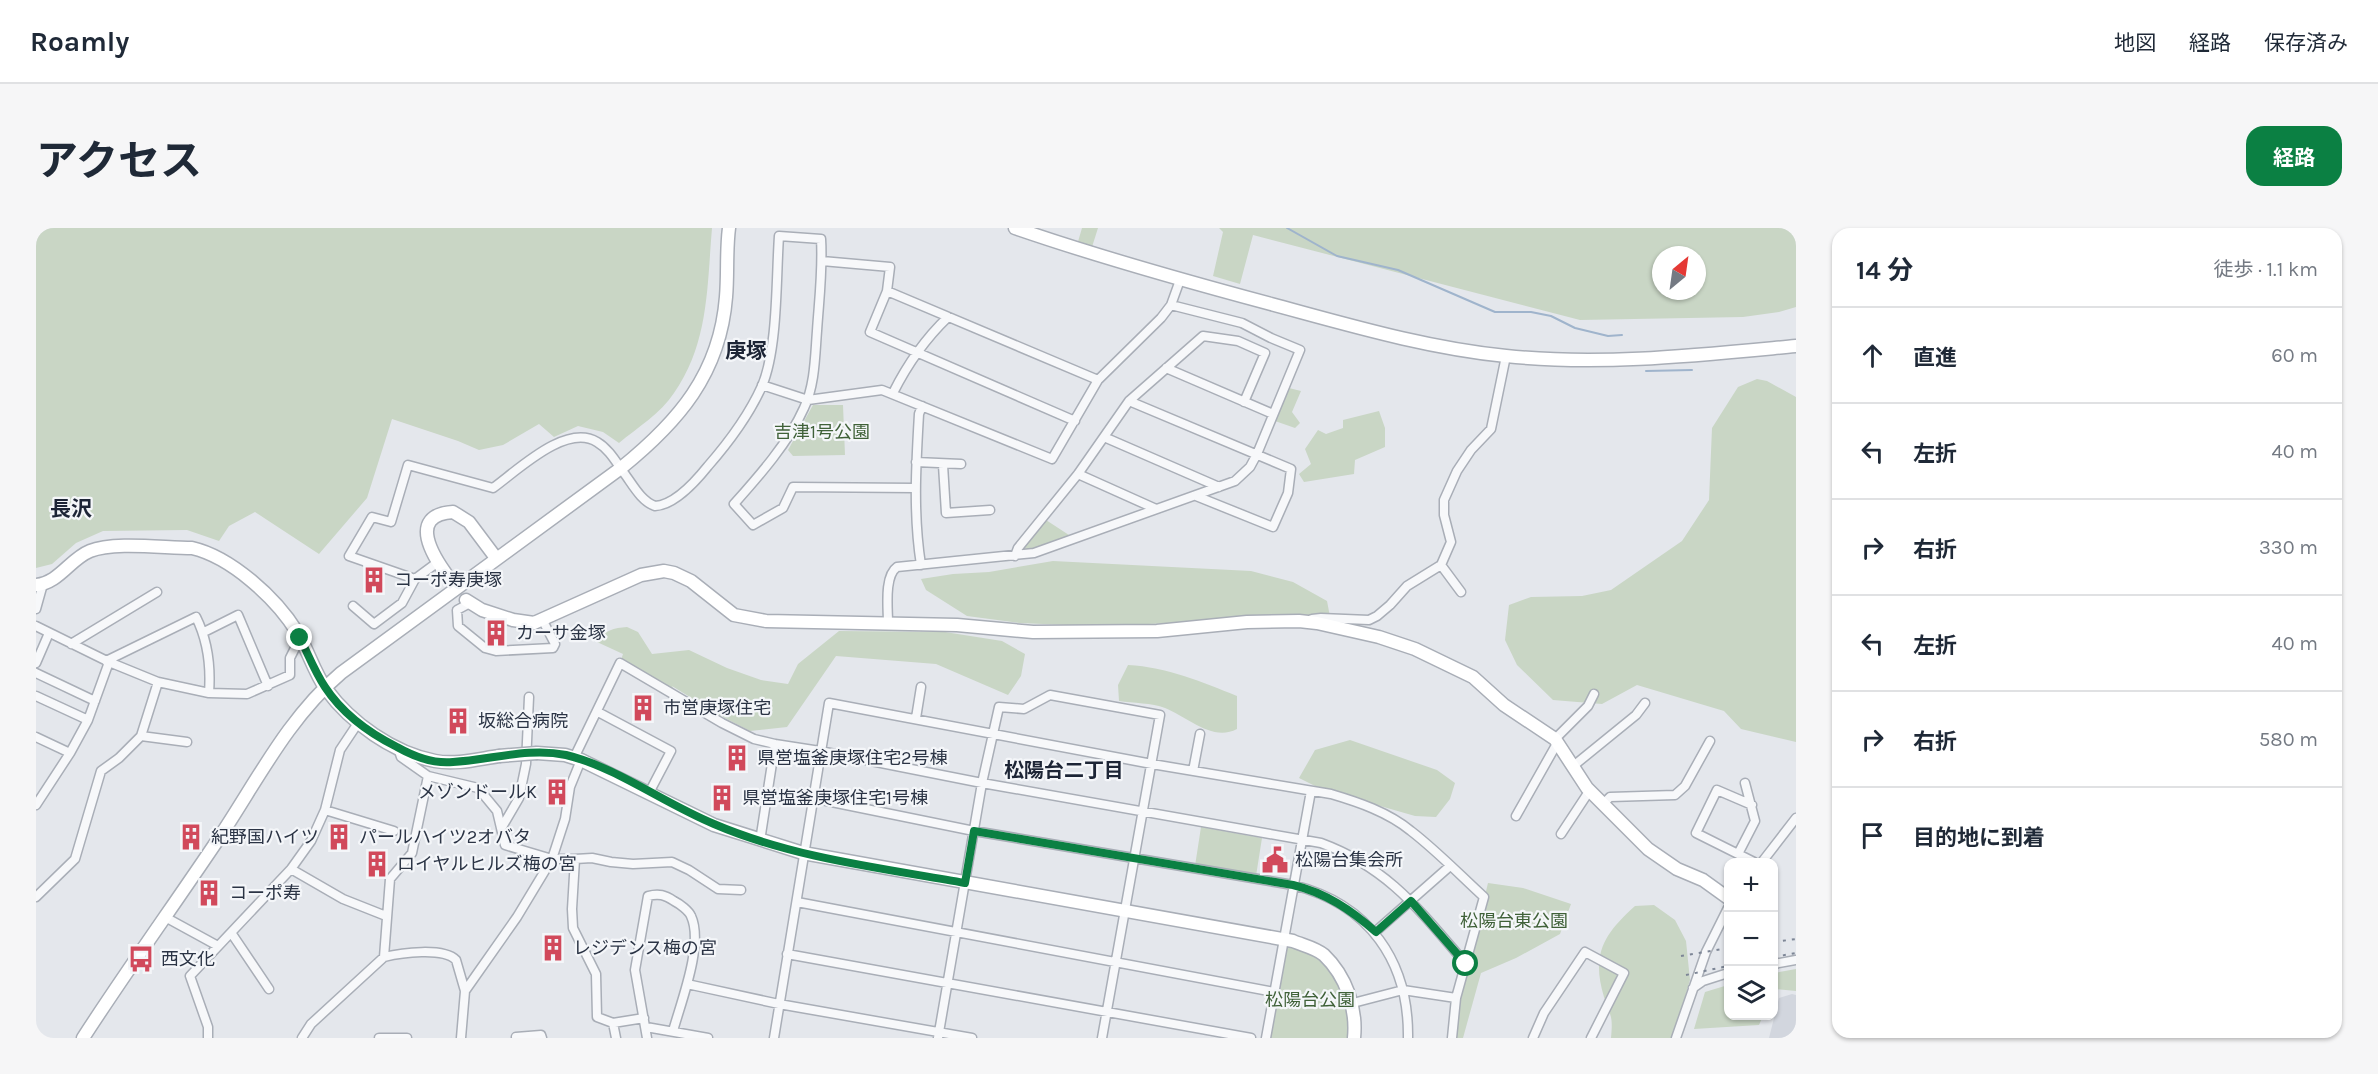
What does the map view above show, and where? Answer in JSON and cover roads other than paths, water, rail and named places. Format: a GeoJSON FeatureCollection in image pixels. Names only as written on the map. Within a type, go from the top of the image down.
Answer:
{"type":"FeatureCollection","features":[{"type":"Feature","properties":{"kind":"street"},"geometry":{"type":"LineString","coordinates":[[83,1038],[293,723],[325,687],[496,558],[621,468],[665,431],[680,414],[703,380],[721,330],[726,298],[729,228]]}},
{"type":"Feature","properties":{"kind":"street"},"geometry":{"type":"LineString","coordinates":[[1015,228],[1180,280],[1392,336],[1506,356],[1627,360],[1796,346]]}},
{"type":"Feature","properties":{"kind":"street"},"geometry":{"type":"LineString","coordinates":[[415,579],[349,556],[372,517],[391,522],[408,465],[493,488],[557,442],[576,436],[586,437],[601,445],[649,504],[655,506],[666,505],[700,476],[744,419],[762,385],[771,347],[779,236],[820,239],[822,261],[814,362],[808,400],[804,410],[757,478],[734,504],[753,525],[783,508],[793,487],[915,488]]}},
{"type":"Feature","properties":{"kind":"street"},"geometry":{"type":"LineString","coordinates":[[822,261],[890,267],[887,291],[870,332],[1075,421]]}},
{"type":"Feature","properties":{"kind":"street"},"geometry":{"type":"LineString","coordinates":[[762,385],[808,400],[882,390],[1052,459],[1098,381],[1161,318],[1180,280]]}},
{"type":"Feature","properties":{"kind":"street"},"geometry":{"type":"LineString","coordinates":[[887,291],[1098,381]]}},
{"type":"Feature","properties":{"kind":"street"},"geometry":{"type":"LineString","coordinates":[[888,623],[893,569],[1034,553],[1196,496],[1234,481],[1243,475],[1257,454],[1300,350],[1242,323],[1170,304]]}},
{"type":"Feature","properties":{"kind":"street"},"geometry":{"type":"LineString","coordinates":[[893,393],[905,370],[932,333],[948,317]]}},
{"type":"Feature","properties":{"kind":"street"},"geometry":{"type":"LineString","coordinates":[[1015,556],[1018,548],[1078,474],[1129,401],[1203,336],[1238,341],[1264,353],[1244,402]]}},
{"type":"Feature","properties":{"kind":"street"},"geometry":{"type":"LineString","coordinates":[[543,621],[555,644],[553,648],[496,651],[485,648],[458,626],[457,610],[468,601],[482,610],[513,620],[534,623],[543,621],[632,579],[653,572],[664,572],[692,580],[728,612],[741,617],[788,621],[957,625],[1033,632],[1174,630],[1247,622],[1299,621],[1321,618],[1369,620],[1377,616],[1407,586],[1441,565],[1451,542],[1444,514],[1444,500],[1457,471],[1471,450],[1491,429],[1506,356]]}},
{"type":"Feature","properties":{"kind":"street"},"geometry":{"type":"LineString","coordinates":[[1166,368],[1273,414]]}},
{"type":"Feature","properties":{"kind":"street"},"geometry":{"type":"LineString","coordinates":[[1129,401],[1291,469],[1288,493],[1274,527],[1196,496]]}},
{"type":"Feature","properties":{"kind":"street"},"geometry":{"type":"LineString","coordinates":[[921,565],[916,539],[915,488],[919,414],[922,406]]}},
{"type":"Feature","properties":{"kind":"street"},"geometry":{"type":"LineString","coordinates":[[1104,437],[1219,487]]}},
{"type":"Feature","properties":{"kind":"street"},"geometry":{"type":"LineString","coordinates":[[916,462],[961,464]]}},
{"type":"Feature","properties":{"kind":"street"},"geometry":{"type":"LineString","coordinates":[[943,465],[946,513],[990,510]]}},
{"type":"Feature","properties":{"kind":"street"},"geometry":{"type":"LineString","coordinates":[[1078,474],[1156,509]]}},
{"type":"Feature","properties":{"kind":"street"},"geometry":{"type":"LineString","coordinates":[[449,578],[427,541],[430,522],[438,516],[453,512],[469,522],[496,558]]}},
{"type":"Feature","properties":{"kind":"street"},"geometry":{"type":"LineString","coordinates":[[36,609],[40,584],[54,578],[81,556],[101,548],[192,548],[216,556],[275,603],[300,638],[325,687],[358,723],[398,748],[435,761],[452,763],[537,753],[578,759],[714,825],[803,854],[1284,939],[1322,953],[1339,975],[1353,1003],[1354,1038]]}},
{"type":"Feature","properties":{"kind":"street"},"geometry":{"type":"LineString","coordinates":[[353,606],[374,624],[402,603],[415,579],[438,562]]}},
{"type":"Feature","properties":{"kind":"street"},"geometry":{"type":"LineString","coordinates":[[1441,565],[1461,592]]}},
{"type":"Feature","properties":{"kind":"street"},"geometry":{"type":"LineString","coordinates":[[71,644],[157,592]]}},
{"type":"Feature","properties":{"kind":"street"},"geometry":{"type":"LineString","coordinates":[[204,632],[238,615],[268,686]]}},
{"type":"Feature","properties":{"kind":"street"},"geometry":{"type":"LineString","coordinates":[[36,805],[70,753],[88,720],[108,662],[196,617],[204,632],[211,670],[209,693]]}},
{"type":"Feature","properties":{"kind":"street"},"geometry":{"type":"LineString","coordinates":[[1299,621],[1379,637],[1416,650],[1473,677],[1504,705],[1557,742],[1572,767],[1590,790],[1648,849],[1677,869],[1703,880],[1724,895]]}},
{"type":"Feature","properties":{"kind":"street"},"geometry":{"type":"LineString","coordinates":[[36,626],[108,662],[158,682],[209,693],[247,694],[290,675],[290,658],[300,638]]}},
{"type":"Feature","properties":{"kind":"street"},"geometry":{"type":"LineString","coordinates":[[36,663],[49,633]]}},
{"type":"Feature","properties":{"kind":"street"},"geometry":{"type":"LineString","coordinates":[[465,991],[517,917],[552,859],[565,819],[570,787],[578,759],[620,663],[722,723],[754,739],[982,783],[1321,843],[1358,859],[1378,871],[1411,901],[1466,964]]}},
{"type":"Feature","properties":{"kind":"street"},"geometry":{"type":"LineString","coordinates":[[36,673],[95,701]]}},
{"type":"Feature","properties":{"kind":"street"},"geometry":{"type":"LineString","coordinates":[[36,897],[75,859],[101,771],[141,736],[158,682]]}},
{"type":"Feature","properties":{"kind":"street"},"geometry":{"type":"LineString","coordinates":[[915,718],[921,687]]}},
{"type":"Feature","properties":{"kind":"street"},"geometry":{"type":"LineString","coordinates":[[1516,816],[1557,742],[1588,706],[1594,694]]}},
{"type":"Feature","properties":{"kind":"street"},"geometry":{"type":"LineString","coordinates":[[938,1035],[982,783],[999,707],[1023,709],[1050,695],[1160,715],[1102,1038]]}},
{"type":"Feature","properties":{"kind":"street"},"geometry":{"type":"LineString","coordinates":[[36,696],[88,720]]}},
{"type":"Feature","properties":{"kind":"street"},"geometry":{"type":"LineString","coordinates":[[502,827],[519,798],[526,764],[529,697]]}},
{"type":"Feature","properties":{"kind":"street"},"geometry":{"type":"LineString","coordinates":[[774,1038],[829,703],[1152,764],[1330,794],[1396,820],[1411,830],[1485,897],[1456,998],[1452,1038]]}},
{"type":"Feature","properties":{"kind":"street"},"geometry":{"type":"LineString","coordinates":[[1572,767],[1636,715],[1645,703]]}},
{"type":"Feature","properties":{"kind":"street"},"geometry":{"type":"LineString","coordinates":[[598,712],[671,751],[648,793]]}},
{"type":"Feature","properties":{"kind":"street"},"geometry":{"type":"LineString","coordinates":[[208,1038],[208,1027],[190,976],[291,868],[311,841],[325,810],[340,750],[358,723]]}},
{"type":"Feature","properties":{"kind":"street"},"geometry":{"type":"LineString","coordinates":[[1193,771],[1200,734]]}},
{"type":"Feature","properties":{"kind":"street"},"geometry":{"type":"LineString","coordinates":[[141,736],[187,742]]}},
{"type":"Feature","properties":{"kind":"street"},"geometry":{"type":"LineString","coordinates":[[36,737],[70,753]]}},
{"type":"Feature","properties":{"kind":"street"},"geometry":{"type":"LineString","coordinates":[[1603,804],[1611,797],[1675,795],[1685,786],[1710,741]]}},
{"type":"Feature","properties":{"kind":"street"},"geometry":{"type":"LineString","coordinates":[[760,841],[775,744]]}},
{"type":"Feature","properties":{"kind":"street"},"geometry":{"type":"LineString","coordinates":[[398,748],[401,757],[428,776],[478,788],[496,811],[505,845],[552,859],[592,858],[633,864],[672,862],[689,870],[718,890],[741,890]]}},
{"type":"Feature","properties":{"kind":"street"},"geometry":{"type":"LineString","coordinates":[[384,957],[390,879],[412,853],[428,776]]}},
{"type":"Feature","properties":{"kind":"street"},"geometry":{"type":"LineString","coordinates":[[1738,854],[1755,821],[1745,783]]}},
{"type":"Feature","properties":{"kind":"street"},"geometry":{"type":"LineString","coordinates":[[1561,834],[1590,790]]}},
{"type":"Feature","properties":{"kind":"street"},"geometry":{"type":"LineString","coordinates":[[1746,858],[1696,833],[1717,790],[1752,805]]}},
{"type":"Feature","properties":{"kind":"street"},"geometry":{"type":"LineString","coordinates":[[1266,1038],[1311,791]]}},
{"type":"Feature","properties":{"kind":"street"},"geometry":{"type":"LineString","coordinates":[[812,798],[1134,860],[1293,885],[1327,896],[1376,932],[1389,953],[1403,990],[1409,1019],[1408,1038]]}},
{"type":"Feature","properties":{"kind":"street"},"geometry":{"type":"LineString","coordinates":[[325,810],[394,831]]}},
{"type":"Feature","properties":{"kind":"street"},"geometry":{"type":"LineString","coordinates":[[1765,858],[1796,818]]}},
{"type":"Feature","properties":{"kind":"street"},"geometry":{"type":"LineString","coordinates":[[574,859],[573,928],[596,974],[597,1017],[614,1023],[645,1023],[708,1038]]}},
{"type":"Feature","properties":{"kind":"street"},"geometry":{"type":"LineString","coordinates":[[1376,932],[1450,866]]}},
{"type":"Feature","properties":{"kind":"street"},"geometry":{"type":"LineString","coordinates":[[291,868],[343,898],[386,916]]}},
{"type":"Feature","properties":{"kind":"street"},"geometry":{"type":"LineString","coordinates":[[647,1038],[634,970],[648,896],[659,893],[677,902],[691,915],[694,945],[687,984],[673,1031]]}},
{"type":"Feature","properties":{"kind":"street"},"geometry":{"type":"LineString","coordinates":[[797,902],[1274,992]]}},
{"type":"Feature","properties":{"kind":"street"},"geometry":{"type":"LineString","coordinates":[[1676,1038],[1692,988],[1714,934],[1726,912]]}},
{"type":"Feature","properties":{"kind":"street"},"geometry":{"type":"LineString","coordinates":[[165,917],[218,946]]}},
{"type":"Feature","properties":{"kind":"street"},"geometry":{"type":"LineString","coordinates":[[232,933],[269,989]]}},
{"type":"Feature","properties":{"kind":"street"},"geometry":{"type":"LineString","coordinates":[[1533,1038],[1544,1012],[1585,952],[1624,973],[1591,1038]]}},
{"type":"Feature","properties":{"kind":"street"},"geometry":{"type":"LineString","coordinates":[[302,1038],[310,1024],[384,957],[399,953],[444,953],[456,960],[465,991],[462,1038]]}},
{"type":"Feature","properties":{"kind":"street"},"geometry":{"type":"LineString","coordinates":[[787,954],[947,981],[1251,1038]]}},
{"type":"Feature","properties":{"kind":"street"},"geometry":{"type":"LineString","coordinates":[[1778,963],[1796,960]]}},
{"type":"Feature","properties":{"kind":"street"},"geometry":{"type":"LineString","coordinates":[[1692,988],[1703,981],[1724,974]]}},
{"type":"Feature","properties":{"kind":"street"},"geometry":{"type":"LineString","coordinates":[[687,984],[938,1035],[972,1038]]}},
{"type":"Feature","properties":{"kind":"street"},"geometry":{"type":"LineString","coordinates":[[1353,1003],[1403,990],[1456,998]]}},
{"type":"Feature","properties":{"kind":"street"},"geometry":{"type":"LineString","coordinates":[[614,1023],[616,1038]]}},
{"type":"Feature","properties":{"kind":"street"},"geometry":{"type":"LineString","coordinates":[[516,1037],[541,1035],[542,1038]]}},
{"type":"Feature","properties":{"kind":"street"},"geometry":{"type":"LineString","coordinates":[[379,1038],[407,1038]]}},
{"type":"Feature","properties":{"kind":"waterway"},"geometry":{"type":"LineString","coordinates":[[1287,228],[1337,256],[1398,270],[1495,312],[1531,312],[1551,316],[1575,328],[1608,336],[1622,335]]}},
{"type":"Feature","properties":{"kind":"waterway"},"geometry":{"type":"LineString","coordinates":[[1646,371],[1692,370]]}},
{"type":"Feature","properties":{"kind":"railway"},"geometry":{"type":"LineString","coordinates":[[1778,941],[1796,939]]}},
{"type":"Feature","properties":{"kind":"railway"},"geometry":{"type":"LineString","coordinates":[[1681,956],[1724,949]]}},
{"type":"Feature","properties":{"kind":"railway"},"geometry":{"type":"LineString","coordinates":[[1778,956],[1796,953]]}},
{"type":"Feature","properties":{"kind":"railway"},"geometry":{"type":"LineString","coordinates":[[1686,975],[1724,967]]}},
{"type":"Feature","properties":{"kind":"place","name":"コーポ寿庚塚"},"geometry":{"type":"Point","coordinates":[374,580]}},
{"type":"Feature","properties":{"kind":"place","name":"カーサ金塚"},"geometry":{"type":"Point","coordinates":[496,633]}},
{"type":"Feature","properties":{"kind":"place","name":"市営庚塚住宅"},"geometry":{"type":"Point","coordinates":[643,708]}},
{"type":"Feature","properties":{"kind":"place","name":"坂総合病院"},"geometry":{"type":"Point","coordinates":[458,721]}},
{"type":"Feature","properties":{"kind":"place","name":"県営塩釜庚塚住宅2号棟"},"geometry":{"type":"Point","coordinates":[737,758]}},
{"type":"Feature","properties":{"kind":"place","name":"メゾンドールK"},"geometry":{"type":"Point","coordinates":[557,792]}},
{"type":"Feature","properties":{"kind":"place","name":"県営塩釜庚塚住宅1号棟"},"geometry":{"type":"Point","coordinates":[722,798]}},
{"type":"Feature","properties":{"kind":"place","name":"紀野国ハイツ"},"geometry":{"type":"Point","coordinates":[191,837]}},
{"type":"Feature","properties":{"kind":"place","name":"パールハイツ2オバタ"},"geometry":{"type":"Point","coordinates":[339,837]}},
{"type":"Feature","properties":{"kind":"place","name":"松陽台集会所"},"geometry":{"type":"Point","coordinates":[1275,860]}},
{"type":"Feature","properties":{"kind":"place","name":"ロイヤルヒルズ梅の宮"},"geometry":{"type":"Point","coordinates":[377,864]}},
{"type":"Feature","properties":{"kind":"place","name":"コーポ寿"},"geometry":{"type":"Point","coordinates":[209,893]}},
{"type":"Feature","properties":{"kind":"place","name":"レジデンス梅の宮"},"geometry":{"type":"Point","coordinates":[553,948]}},
{"type":"Feature","properties":{"kind":"place","name":"西文化"},"geometry":{"type":"Point","coordinates":[141,959]}},
{"type":"Feature","properties":{"kind":"district","name":"庚塚"},"geometry":{"type":"Point","coordinates":[746,351]}},
{"type":"Feature","properties":{"kind":"district","name":"長沢"},"geometry":{"type":"Point","coordinates":[71,509]}},
{"type":"Feature","properties":{"kind":"district","name":"松陽台二丁目"},"geometry":{"type":"Point","coordinates":[1064,770]}},
{"type":"Feature","properties":{"kind":"park label","name":"吉津1号公園"},"geometry":{"type":"Point","coordinates":[822,432]}},
{"type":"Feature","properties":{"kind":"park label","name":"松陽台東公園"},"geometry":{"type":"Point","coordinates":[1514,921]}},
{"type":"Feature","properties":{"kind":"park label","name":"松陽台公園"},"geometry":{"type":"Point","coordinates":[1310,1000]}}]}
